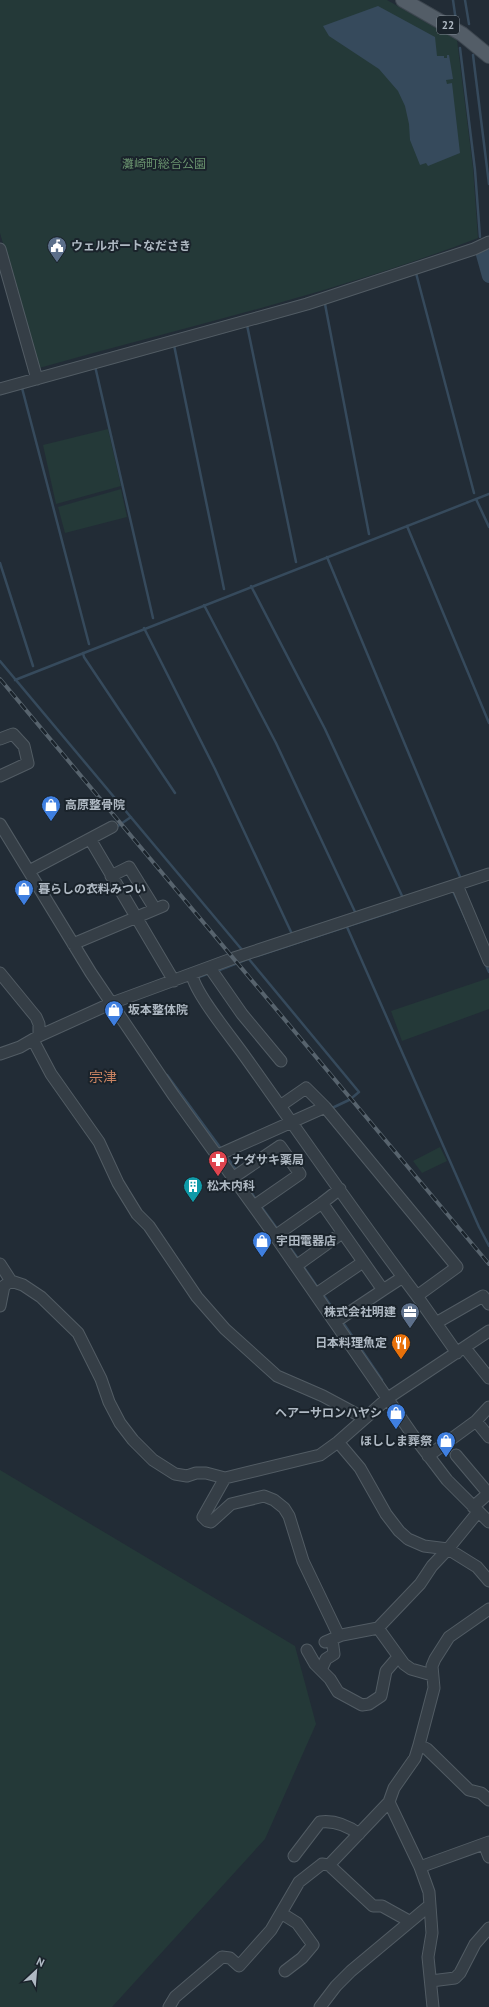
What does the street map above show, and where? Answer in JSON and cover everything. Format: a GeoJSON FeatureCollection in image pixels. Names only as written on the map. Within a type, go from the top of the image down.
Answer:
{"type":"FeatureCollection","features":[{"type":"Feature","properties":{"kind":"main road","name":"22"},"geometry":{"type":"LineString","coordinates":[[404,0],[462,34],[489,56]]}},
{"type":"Feature","properties":{"kind":"street"},"geometry":{"type":"LineString","coordinates":[[0,389],[307,304],[474,249],[489,242]]}},
{"type":"Feature","properties":{"kind":"street"},"geometry":{"type":"LineString","coordinates":[[0,248],[37,379]]}},
{"type":"Feature","properties":{"kind":"street"},"geometry":{"type":"LineString","coordinates":[[0,740],[13,734],[24,746],[28,763],[0,776]]}},
{"type":"Feature","properties":{"kind":"street"},"geometry":{"type":"LineString","coordinates":[[0,824],[73,944],[170,1090],[222,1153],[258,1204],[339,1320],[388,1398],[428,1456],[447,1480],[489,1522]]}},
{"type":"Feature","properties":{"kind":"street"},"geometry":{"type":"LineString","coordinates":[[29,871],[112,827]]}},
{"type":"Feature","properties":{"kind":"street"},"geometry":{"type":"LineString","coordinates":[[90,839],[174,981]]}},
{"type":"Feature","properties":{"kind":"street"},"geometry":{"type":"LineString","coordinates":[[73,944],[159,908],[129,867],[111,876]]}},
{"type":"Feature","properties":{"kind":"street"},"geometry":{"type":"LineString","coordinates":[[0,1054],[20,1048],[36,1038],[112,1003],[174,981],[193,978],[212,971],[250,952],[458,888],[489,874]]}},
{"type":"Feature","properties":{"kind":"street"},"geometry":{"type":"LineString","coordinates":[[458,888],[489,961]]}},
{"type":"Feature","properties":{"kind":"street"},"geometry":{"type":"LineString","coordinates":[[212,971],[242,1014],[281,1061]]}},
{"type":"Feature","properties":{"kind":"street"},"geometry":{"type":"LineString","coordinates":[[0,974],[36,1017],[39,1024],[36,1038],[51,1074],[99,1142],[118,1183],[137,1214],[149,1226],[201,1303],[225,1329],[276,1376],[323,1396],[364,1418]]}},
{"type":"Feature","properties":{"kind":"street"},"geometry":{"type":"LineString","coordinates":[[193,978],[280,1106],[294,1124],[338,1191],[400,1279],[417,1296],[436,1323],[461,1351],[489,1378]]}},
{"type":"Feature","properties":{"kind":"street"},"geometry":{"type":"LineString","coordinates":[[280,1106],[306,1088],[327,1108],[457,1267],[417,1296]]}},
{"type":"Feature","properties":{"kind":"street"},"geometry":{"type":"LineString","coordinates":[[222,1153],[294,1124],[327,1108]]}},
{"type":"Feature","properties":{"kind":"street"},"geometry":{"type":"LineString","coordinates":[[237,1175],[280,1146],[300,1174],[258,1204]]}},
{"type":"Feature","properties":{"kind":"street"},"geometry":{"type":"LineString","coordinates":[[278,1234],[338,1191]]}},
{"type":"Feature","properties":{"kind":"street"},"geometry":{"type":"LineString","coordinates":[[322,1203],[383,1290]]}},
{"type":"Feature","properties":{"kind":"street"},"geometry":{"type":"LineString","coordinates":[[299,1263],[342,1233]]}},
{"type":"Feature","properties":{"kind":"street"},"geometry":{"type":"LineString","coordinates":[[319,1292],[363,1262]]}},
{"type":"Feature","properties":{"kind":"street"},"geometry":{"type":"LineString","coordinates":[[0,1264],[11,1281],[23,1285],[41,1297],[78,1333],[120,1423],[133,1440],[153,1460],[175,1474],[187,1476],[196,1473],[206,1473],[225,1478],[320,1455],[338,1442],[388,1398],[489,1331]]}},
{"type":"Feature","properties":{"kind":"street"},"geometry":{"type":"LineString","coordinates":[[339,1320],[400,1279]]}},
{"type":"Feature","properties":{"kind":"street"},"geometry":{"type":"LineString","coordinates":[[0,1306],[4,1286],[11,1281]]}},
{"type":"Feature","properties":{"kind":"street"},"geometry":{"type":"LineString","coordinates":[[436,1323],[483,1296],[489,1304]]}},
{"type":"Feature","properties":{"kind":"street"},"geometry":{"type":"LineString","coordinates":[[428,1456],[476,1421],[489,1407]]}},
{"type":"Feature","properties":{"kind":"street"},"geometry":{"type":"LineString","coordinates":[[476,1421],[489,1438]]}},
{"type":"Feature","properties":{"kind":"street"},"geometry":{"type":"LineString","coordinates":[[338,1442],[360,1468],[386,1514],[399,1531],[408,1539],[424,1546],[448,1549],[477,1567],[489,1581]]}},
{"type":"Feature","properties":{"kind":"street"},"geometry":{"type":"LineString","coordinates":[[332,1639],[378,1628],[420,1584],[432,1566],[448,1549],[489,1493],[456,1455]]}},
{"type":"Feature","properties":{"kind":"street"},"geometry":{"type":"LineString","coordinates":[[225,1478],[204,1518],[207,1521],[210,1522],[231,1504],[264,1496],[274,1500],[284,1508],[289,1516],[303,1560],[332,1639],[334,1654],[326,1659],[321,1670]]}},
{"type":"Feature","properties":{"kind":"street"},"geometry":{"type":"LineString","coordinates":[[330,1865],[390,1802],[394,1788],[415,1758],[434,1688],[432,1675],[435,1659],[449,1637],[489,1609]]}},
{"type":"Feature","properties":{"kind":"street"},"geometry":{"type":"LineString","coordinates":[[378,1628],[404,1664],[411,1669],[432,1675]]}},
{"type":"Feature","properties":{"kind":"street"},"geometry":{"type":"LineString","coordinates":[[307,1650],[316,1664],[330,1679],[338,1692],[362,1705],[369,1704],[381,1696],[386,1671],[398,1657]]}},
{"type":"Feature","properties":{"kind":"street"},"geometry":{"type":"LineString","coordinates":[[419,1745],[426,1749],[468,1790],[481,1793],[489,1800]]}},
{"type":"Feature","properties":{"kind":"street"},"geometry":{"type":"LineString","coordinates":[[390,1802],[420,1867],[429,1892],[432,1933],[428,1957],[433,2007]]}},
{"type":"Feature","properties":{"kind":"street"},"geometry":{"type":"LineString","coordinates":[[294,1856],[320,1822],[328,1821],[348,1826],[359,1834]]}},
{"type":"Feature","properties":{"kind":"street"},"geometry":{"type":"LineString","coordinates":[[420,1867],[487,1843],[489,1857]]}},
{"type":"Feature","properties":{"kind":"street"},"geometry":{"type":"LineString","coordinates":[[169,2007],[175,1997],[222,1957],[230,1958],[239,1966],[271,1930],[299,1882],[322,1864],[330,1865],[373,1906],[382,1906],[409,1921]]}},
{"type":"Feature","properties":{"kind":"street"},"geometry":{"type":"LineString","coordinates":[[320,2007],[336,1986],[351,1971],[430,1905]]}},
{"type":"Feature","properties":{"kind":"street"},"geometry":{"type":"LineString","coordinates":[[281,1913],[297,1923],[313,1945],[302,1958],[285,1971]]}},
{"type":"Feature","properties":{"kind":"street"},"geometry":{"type":"LineString","coordinates":[[431,1981],[455,1978],[460,1973],[475,1944],[489,1928]]}},
{"type":"Feature","properties":{"kind":"green space","name":"灘崎町総合公園"},"geometry":{"type":"Polygon","coordinates":[[[0,0],[387,0],[457,40],[473,168],[478,238],[370,276],[260,308],[39,368],[0,233],[0,0]]]}},
{"type":"Feature","properties":{"kind":"green space"},"geometry":{"type":"Polygon","coordinates":[[[108,429],[121,486],[56,504],[43,445],[108,429]]]}},
{"type":"Feature","properties":{"kind":"green space"},"geometry":{"type":"Polygon","coordinates":[[[121,489],[127,517],[65,533],[58,507],[121,489]]]}},
{"type":"Feature","properties":{"kind":"green space"},"geometry":{"type":"Polygon","coordinates":[[[489,978],[489,1009],[402,1041],[391,1011],[489,978]]]}},
{"type":"Feature","properties":{"kind":"green space"},"geometry":{"type":"Polygon","coordinates":[[[440,1147],[447,1161],[422,1173],[413,1161],[440,1147]]]}},
{"type":"Feature","properties":{"kind":"green space"},"geometry":{"type":"Polygon","coordinates":[[[0,1470],[295,1646],[316,1724],[265,1839],[112,2007],[0,2007],[0,1470]]]}},
{"type":"Feature","properties":{"kind":"water"},"geometry":{"type":"Polygon","coordinates":[[[378,6],[435,37],[437,56],[444,56],[444,58],[447,58],[447,55],[449,55],[453,79],[446,80],[447,84],[452,83],[460,153],[428,166],[426,163],[420,165],[410,140],[409,124],[405,106],[398,91],[379,69],[329,36],[323,26],[378,6]]]}},
{"type":"Feature","properties":{"kind":"waterway"},"geometry":{"type":"LineString","coordinates":[[453,0],[456,21]]}},
{"type":"Feature","properties":{"kind":"waterway"},"geometry":{"type":"LineString","coordinates":[[465,0],[469,24]]}},
{"type":"Feature","properties":{"kind":"waterway"},"geometry":{"type":"LineString","coordinates":[[460,48],[475,170],[480,237]]}},
{"type":"Feature","properties":{"kind":"waterway"},"geometry":{"type":"LineString","coordinates":[[473,55],[489,184]]}},
{"type":"Feature","properties":{"kind":"waterway"},"geometry":{"type":"LineString","coordinates":[[482,251],[489,276]]}},
{"type":"Feature","properties":{"kind":"waterway"},"geometry":{"type":"LineString","coordinates":[[416,273],[474,493]]}},
{"type":"Feature","properties":{"kind":"waterway"},"geometry":{"type":"LineString","coordinates":[[325,304],[369,534]]}},
{"type":"Feature","properties":{"kind":"waterway"},"geometry":{"type":"LineString","coordinates":[[247,325],[296,562]]}},
{"type":"Feature","properties":{"kind":"waterway"},"geometry":{"type":"LineString","coordinates":[[174,345],[224,589]]}},
{"type":"Feature","properties":{"kind":"waterway"},"geometry":{"type":"LineString","coordinates":[[95,366],[153,618]]}},
{"type":"Feature","properties":{"kind":"waterway"},"geometry":{"type":"LineString","coordinates":[[22,388],[89,644]]}},
{"type":"Feature","properties":{"kind":"waterway"},"geometry":{"type":"LineString","coordinates":[[15,680],[489,494]]}},
{"type":"Feature","properties":{"kind":"waterway"},"geometry":{"type":"LineString","coordinates":[[476,499],[489,527]]}},
{"type":"Feature","properties":{"kind":"waterway"},"geometry":{"type":"LineString","coordinates":[[407,526],[489,723]]}},
{"type":"Feature","properties":{"kind":"waterway"},"geometry":{"type":"LineString","coordinates":[[327,557],[461,879]]}},
{"type":"Feature","properties":{"kind":"waterway"},"geometry":{"type":"LineString","coordinates":[[0,563],[33,666]]}},
{"type":"Feature","properties":{"kind":"waterway"},"geometry":{"type":"LineString","coordinates":[[251,586],[325,729],[403,898]]}},
{"type":"Feature","properties":{"kind":"waterway"},"geometry":{"type":"LineString","coordinates":[[204,605],[276,743],[356,914]]}},
{"type":"Feature","properties":{"kind":"waterway"},"geometry":{"type":"LineString","coordinates":[[144,628],[215,769],[292,934]]}},
{"type":"Feature","properties":{"kind":"waterway"},"geometry":{"type":"LineString","coordinates":[[83,653],[84,657],[175,793]]}},
{"type":"Feature","properties":{"kind":"waterway"},"geometry":{"type":"LineString","coordinates":[[0,661],[243,951]]}},
{"type":"Feature","properties":{"kind":"waterway"},"geometry":{"type":"LineString","coordinates":[[115,828],[131,817]]}},
{"type":"Feature","properties":{"kind":"waterway"},"geometry":{"type":"LineString","coordinates":[[453,891],[467,922]]}},
{"type":"Feature","properties":{"kind":"waterway"},"geometry":{"type":"LineString","coordinates":[[257,956],[397,910]]}},
{"type":"Feature","properties":{"kind":"waterway"},"geometry":{"type":"LineString","coordinates":[[347,927],[479,1227],[489,1246]]}},
{"type":"Feature","properties":{"kind":"waterway"},"geometry":{"type":"LineString","coordinates":[[248,958],[359,1092],[353,1097]]}},
{"type":"Feature","properties":{"kind":"waterway"},"geometry":{"type":"LineString","coordinates":[[240,962],[250,958]]}},
{"type":"Feature","properties":{"kind":"waterway"},"geometry":{"type":"LineString","coordinates":[[485,963],[489,972]]}},
{"type":"Feature","properties":{"kind":"waterway"},"geometry":{"type":"LineString","coordinates":[[217,971],[235,964]]}},
{"type":"Feature","properties":{"kind":"waterway"},"geometry":{"type":"LineString","coordinates":[[196,978],[210,973]]}},
{"type":"Feature","properties":{"kind":"waterway"},"geometry":{"type":"LineString","coordinates":[[167,1075],[222,1150]]}},
{"type":"Feature","properties":{"kind":"waterway"},"geometry":{"type":"LineString","coordinates":[[330,1109],[349,1100]]}},
{"type":"Feature","properties":{"kind":"waterway"},"geometry":{"type":"LineString","coordinates":[[226,1156],[237,1171]]}},
{"type":"Feature","properties":{"kind":"waterway"},"geometry":{"type":"LineString","coordinates":[[241,1177],[257,1201]]}},
{"type":"Feature","properties":{"kind":"waterway"},"geometry":{"type":"LineString","coordinates":[[260,1205],[278,1230]]}},
{"type":"Feature","properties":{"kind":"waterway"},"geometry":{"type":"LineString","coordinates":[[281,1235],[299,1260]]}},
{"type":"Feature","properties":{"kind":"waterway"},"geometry":{"type":"LineString","coordinates":[[303,1266],[318,1288]]}},
{"type":"Feature","properties":{"kind":"waterway"},"geometry":{"type":"LineString","coordinates":[[322,1293],[338,1316]]}},
{"type":"Feature","properties":{"kind":"waterway"},"geometry":{"type":"LineString","coordinates":[[342,1321],[382,1380]]}},
{"type":"Feature","properties":{"kind":"railway"},"geometry":{"type":"LineString","coordinates":[[0,679],[489,1264]]}},
{"type":"Feature","properties":{"kind":"place","name":"ウェルポートなださき"},"geometry":{"type":"Point","coordinates":[57,263]}},
{"type":"Feature","properties":{"kind":"place","name":"高原整骨院"},"geometry":{"type":"Point","coordinates":[51,822]}},
{"type":"Feature","properties":{"kind":"place","name":"暮らしの衣料みつい"},"geometry":{"type":"Point","coordinates":[24,906]}},
{"type":"Feature","properties":{"kind":"place","name":"坂本整体院"},"geometry":{"type":"Point","coordinates":[114,1027]}},
{"type":"Feature","properties":{"kind":"place","name":"ナダサキ薬局"},"geometry":{"type":"Point","coordinates":[218,1177]}},
{"type":"Feature","properties":{"kind":"place","name":"松木内科"},"geometry":{"type":"Point","coordinates":[193,1203]}},
{"type":"Feature","properties":{"kind":"place","name":"宇田電器店"},"geometry":{"type":"Point","coordinates":[262,1258]}},
{"type":"Feature","properties":{"kind":"place","name":"株式会社明建"},"geometry":{"type":"Point","coordinates":[410,1329]}},
{"type":"Feature","properties":{"kind":"place","name":"日本料理魚定"},"geometry":{"type":"Point","coordinates":[401,1360]}},
{"type":"Feature","properties":{"kind":"place","name":"ヘアーサロンハヤシ"},"geometry":{"type":"Point","coordinates":[396,1430]}},
{"type":"Feature","properties":{"kind":"place","name":"ほししま葬祭"},"geometry":{"type":"Point","coordinates":[446,1458]}},
{"type":"Feature","properties":{"kind":"district","name":"宗津"},"geometry":{"type":"Point","coordinates":[103,1077]}}]}
